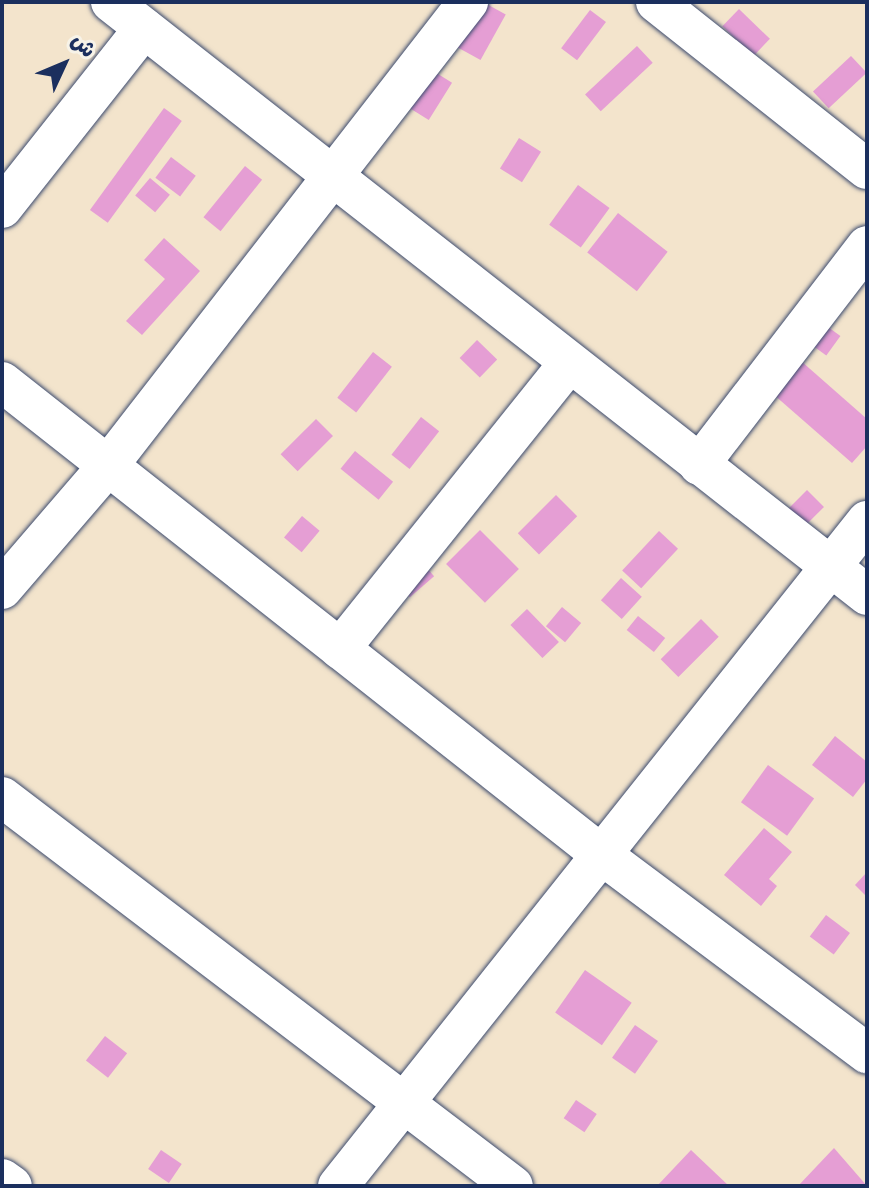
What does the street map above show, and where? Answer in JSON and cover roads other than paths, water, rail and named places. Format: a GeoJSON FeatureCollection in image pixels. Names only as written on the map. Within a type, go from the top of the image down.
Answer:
{"type":"FeatureCollection","features":[{"type":"Feature","properties":{"kind":"street"},"geometry":{"type":"LineString","coordinates":[[111,2],[330,177],[867,595]]}},
{"type":"Feature","properties":{"kind":"street"},"geometry":{"type":"LineString","coordinates":[[2,589],[107,467],[468,2]]}},
{"type":"Feature","properties":{"kind":"street"},"geometry":{"type":"LineString","coordinates":[[656,2],[867,169]]}},
{"type":"Feature","properties":{"kind":"street"},"geometry":{"type":"LineString","coordinates":[[2,208],[144,28]]}},
{"type":"Feature","properties":{"kind":"street"},"geometry":{"type":"LineString","coordinates":[[699,465],[867,246]]}},
{"type":"Feature","properties":{"kind":"street"},"geometry":{"type":"LineString","coordinates":[[340,649],[569,363]]}},
{"type":"Feature","properties":{"kind":"street"},"geometry":{"type":"LineString","coordinates":[[2,382],[598,852],[867,1053]]}},
{"type":"Feature","properties":{"kind":"street"},"geometry":{"type":"LineString","coordinates":[[338,1186],[598,852],[867,521]]}},
{"type":"Feature","properties":{"kind":"street"},"geometry":{"type":"LineString","coordinates":[[2,797],[513,1186]]}},
{"type":"Feature","properties":{"kind":"street"},"geometry":{"type":"LineString","coordinates":[[2,1179],[12,1186]]}}]}
